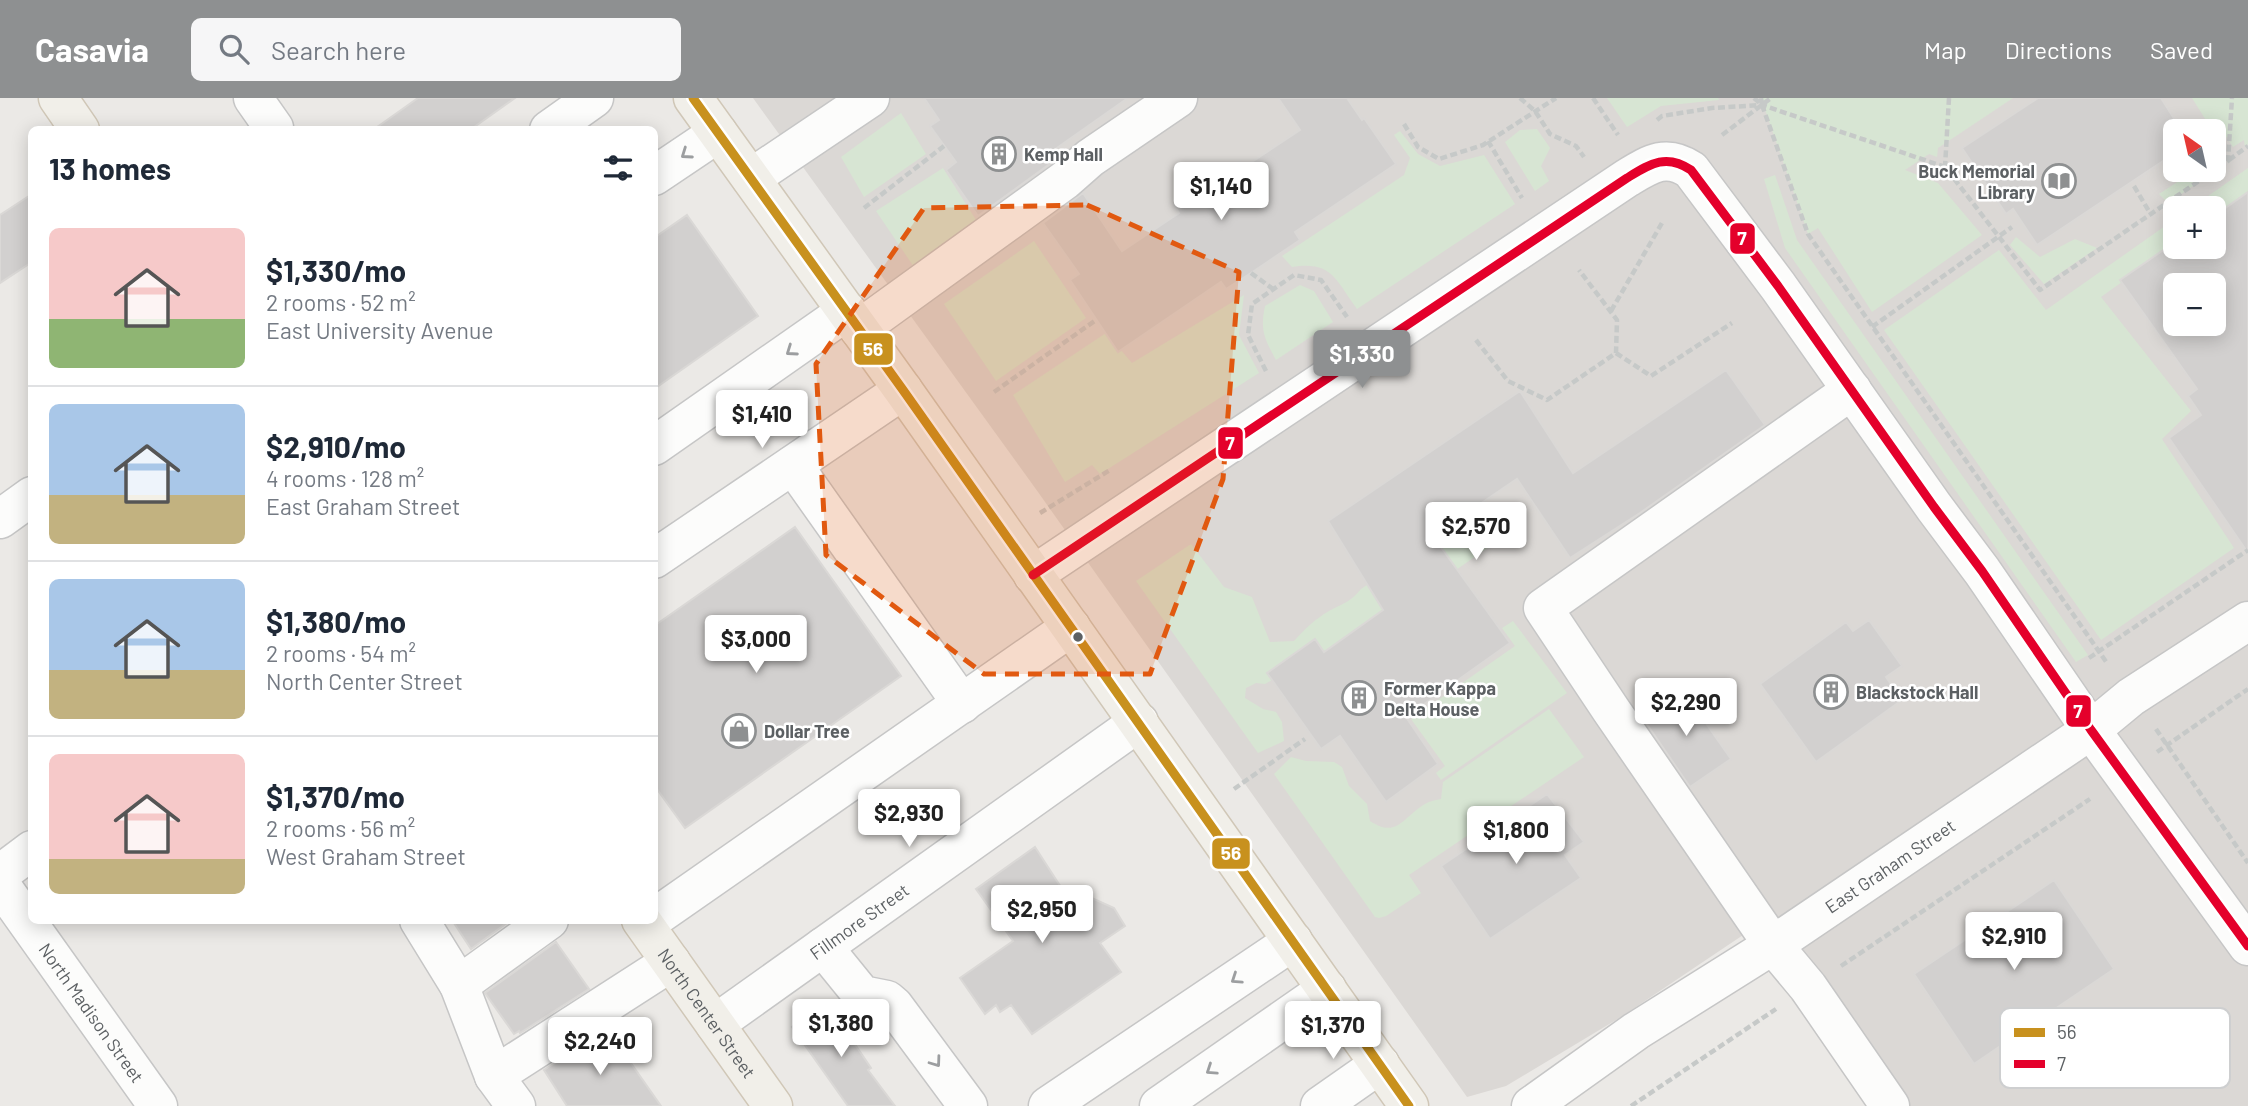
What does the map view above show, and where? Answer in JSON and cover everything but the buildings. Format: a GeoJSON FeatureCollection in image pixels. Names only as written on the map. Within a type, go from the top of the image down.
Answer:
{"type":"FeatureCollection","features":[{"type":"Feature","properties":{"kind":"main road"},"geometry":{"type":"LineString","coordinates":[[58,98],[77,126]]}},
{"type":"Feature","properties":{"kind":"main road"},"geometry":{"type":"LineString","coordinates":[[693,98],[1139,722],[1409,1106]]}},
{"type":"Feature","properties":{"kind":"main road","name":"North Center Street"},"geometry":{"type":"LineString","coordinates":[[650,924],[671,962],[773,1106]]}},
{"type":"Feature","properties":{"kind":"street"},"geometry":{"type":"LineString","coordinates":[[253,98],[273,126]]}},
{"type":"Feature","properties":{"kind":"street"},"geometry":{"type":"LineString","coordinates":[[555,126],[594,98]]}},
{"type":"Feature","properties":{"kind":"street"},"geometry":{"type":"LineString","coordinates":[[751,178],[870,98]]}},
{"type":"Feature","properties":{"kind":"street"},"geometry":{"type":"LineString","coordinates":[[658,443],[853,320],[1065,180],[1090,158],[1178,98]]}},
{"type":"Feature","properties":{"kind":"street"},"geometry":{"type":"LineString","coordinates":[[658,173],[718,132]]}},
{"type":"Feature","properties":{"kind":"street"},"geometry":{"type":"LineString","coordinates":[[1033,575],[1627,178],[1647,166],[1663,161],[1678,161],[1691,170],[1778,286],[1982,571],[2091,730],[2248,946]]}},
{"type":"Feature","properties":{"kind":"street"},"geometry":{"type":"LineString","coordinates":[[658,556],[903,390]]}},
{"type":"Feature","properties":{"kind":"street"},"geometry":{"type":"LineString","coordinates":[[1852,390],[1544,608],[1773,945],[1808,987],[1890,1106]]}},
{"type":"Feature","properties":{"kind":"street"},"geometry":{"type":"LineString","coordinates":[[793,465],[962,704]]}},
{"type":"Feature","properties":{"kind":"street"},"geometry":{"type":"LineString","coordinates":[[0,519],[28,499]]}},
{"type":"Feature","properties":{"kind":"street","name":"East Graham Street"},"geometry":{"type":"LineString","coordinates":[[1531,1106],[1636,1031],[1773,945],[2091,730],[2131,697],[2248,621]]}},
{"type":"Feature","properties":{"kind":"street"},"geometry":{"type":"LineString","coordinates":[[658,914],[1071,627]]}},
{"type":"Feature","properties":{"kind":"street","name":"Fillmore Street"},"geometry":{"type":"LineString","coordinates":[[715,1024],[1139,722]]}},
{"type":"Feature","properties":{"kind":"street"},"geometry":{"type":"LineString","coordinates":[[0,873],[28,853]]}},
{"type":"Feature","properties":{"kind":"street","name":"North Madison Street"},"geometry":{"type":"LineString","coordinates":[[0,884],[28,923]]}},
{"type":"Feature","properties":{"kind":"street","name":"North Madison Street"},"geometry":{"type":"LineString","coordinates":[[28,924],[158,1106]]}},
{"type":"Feature","properties":{"kind":"street"},"geometry":{"type":"LineString","coordinates":[[421,924],[459,985],[505,1091],[671,962]]}},
{"type":"Feature","properties":{"kind":"street"},"geometry":{"type":"LineString","coordinates":[[459,985],[543,924]]}},
{"type":"Feature","properties":{"kind":"street"},"geometry":{"type":"LineString","coordinates":[[1048,1106],[1293,941]]}},
{"type":"Feature","properties":{"kind":"street"},"geometry":{"type":"LineString","coordinates":[[823,947],[862,995],[887,1000],[894,1006],[968,1106]]}},
{"type":"Feature","properties":{"kind":"street"},"geometry":{"type":"LineString","coordinates":[[1159,1106],[1327,989]]}},
{"type":"Feature","properties":{"kind":"street"},"geometry":{"type":"LineString","coordinates":[[1320,1106],[1380,1065]]}},
{"type":"Feature","properties":{"kind":"path"},"geometry":{"type":"LineString","coordinates":[[1520,98],[1535,111],[1550,134],[1576,146],[1589,164]]}},
{"type":"Feature","properties":{"kind":"path"},"geometry":{"type":"LineString","coordinates":[[1404,124],[1418,147],[1438,159],[1488,141],[1556,98]]}},
{"type":"Feature","properties":{"kind":"path"},"geometry":{"type":"LineString","coordinates":[[1593,98],[1622,142]]}},
{"type":"Feature","properties":{"kind":"path"},"geometry":{"type":"LineString","coordinates":[[1754,98],[1762,105],[1945,167],[2040,290],[2248,146]]}},
{"type":"Feature","properties":{"kind":"path"},"geometry":{"type":"LineString","coordinates":[[1761,98],[1808,234],[2248,863]]}},
{"type":"Feature","properties":{"kind":"path"},"geometry":{"type":"LineString","coordinates":[[1722,135],[1771,98]]}},
{"type":"Feature","properties":{"kind":"path"},"geometry":{"type":"LineString","coordinates":[[1945,167],[1949,98]]}},
{"type":"Feature","properties":{"kind":"path"},"geometry":{"type":"LineString","coordinates":[[2228,161],[2232,98]]}},
{"type":"Feature","properties":{"kind":"path"},"geometry":{"type":"LineString","coordinates":[[1488,141],[1526,205]]}},
{"type":"Feature","properties":{"kind":"path"},"geometry":{"type":"LineString","coordinates":[[864,208],[944,146]]}},
{"type":"Feature","properties":{"kind":"path"},"geometry":{"type":"LineString","coordinates":[[2134,186],[2150,213]]}},
{"type":"Feature","properties":{"kind":"path"},"geometry":{"type":"LineString","coordinates":[[1611,311],[1662,223]]}},
{"type":"Feature","properties":{"kind":"path"},"geometry":{"type":"LineString","coordinates":[[1872,327],[2012,227]]}},
{"type":"Feature","properties":{"kind":"path"},"geometry":{"type":"LineString","coordinates":[[1579,270],[1617,320],[1616,353]]}},
{"type":"Feature","properties":{"kind":"path"},"geometry":{"type":"LineString","coordinates":[[1251,273],[1273,289]]}},
{"type":"Feature","properties":{"kind":"path"},"geometry":{"type":"LineString","coordinates":[[1268,374],[1248,335],[1252,304],[1294,275],[1321,281],[1350,321]]}},
{"type":"Feature","properties":{"kind":"path"},"geometry":{"type":"LineString","coordinates":[[994,392],[1096,320]]}},
{"type":"Feature","properties":{"kind":"path"},"geometry":{"type":"LineString","coordinates":[[1616,353],[1651,376],[1732,323]]}},
{"type":"Feature","properties":{"kind":"path"},"geometry":{"type":"LineString","coordinates":[[1476,340],[1508,381],[1547,400],[1616,353]]}},
{"type":"Feature","properties":{"kind":"path"},"geometry":{"type":"LineString","coordinates":[[2057,680],[2248,550]]}},
{"type":"Feature","properties":{"kind":"path"},"geometry":{"type":"LineString","coordinates":[[1631,1106],[2125,775],[2248,689]]}},
{"type":"Feature","properties":{"kind":"path"},"geometry":{"type":"LineString","coordinates":[[1201,811],[1305,739]]}},
{"type":"Feature","properties":{"kind":"highlighted area"},"geometry":{"type":"Polygon","coordinates":[[[1087,205],[1239,272],[1223,479],[1150,674],[984,674],[826,555],[816,364],[924,208],[1087,205]]]}},
{"type":"Feature","properties":{"kind":"shaded area"},"geometry":{"type":"Polygon","coordinates":[[[753,98],[2248,98],[2248,1106],[1878,1106],[1758,925],[1621,1017],[1506,1086],[1467,1097],[1038,492],[753,98]]]}},
{"type":"Feature","properties":{"kind":"green space"},"geometry":{"type":"Polygon","coordinates":[[[1607,98],[1719,100],[1661,106],[1627,127],[1607,98]]]}},
{"type":"Feature","properties":{"kind":"green space"},"geometry":{"type":"Polygon","coordinates":[[[1761,98],[2013,98],[1938,148],[1937,157],[1929,154],[1905,170],[1938,183],[1982,235],[1872,312],[1818,228],[1808,234],[1761,98]]]}},
{"type":"Feature","properties":{"kind":"green space"},"geometry":{"type":"Polygon","coordinates":[[[2192,98],[2248,98],[2248,144],[2245,147],[2244,140],[2233,147],[2226,136],[2226,119],[2205,119],[2192,98]]]}},
{"type":"Feature","properties":{"kind":"green space"},"geometry":{"type":"Polygon","coordinates":[[[901,113],[926,154],[864,197],[841,157],[901,113]]]}},
{"type":"Feature","properties":{"kind":"green space"},"geometry":{"type":"Polygon","coordinates":[[[1537,129],[1550,148],[1541,166],[1549,181],[1535,191],[1505,142],[1520,130],[1537,129]]]}},
{"type":"Feature","properties":{"kind":"green space"},"geometry":{"type":"Polygon","coordinates":[[[1400,131],[1418,154],[1440,166],[1484,155],[1515,204],[1357,309],[1331,274],[1316,267],[1292,267],[1282,256],[1404,175],[1410,158],[1394,135],[1400,131]]]}},
{"type":"Feature","properties":{"kind":"green space"},"geometry":{"type":"Polygon","coordinates":[[[943,168],[983,231],[920,276],[876,211],[943,168]]]}},
{"type":"Feature","properties":{"kind":"green space"},"geometry":{"type":"Polygon","coordinates":[[[2248,168],[2248,192],[2226,208],[2226,196],[2208,196],[2248,168]]]}},
{"type":"Feature","properties":{"kind":"green space"},"geometry":{"type":"Polygon","coordinates":[[[1775,175],[1797,240],[2088,655],[2076,662],[1785,248],[1764,179],[1775,175]]]}},
{"type":"Feature","properties":{"kind":"green space"},"geometry":{"type":"Polygon","coordinates":[[[2177,182],[2199,182],[2178,196],[2163,198],[2159,194],[2177,182]]]}},
{"type":"Feature","properties":{"kind":"green space"},"geometry":{"type":"Polygon","coordinates":[[[2163,227],[2163,253],[2101,297],[2191,411],[2162,439],[2234,548],[2101,640],[1884,330],[1999,250],[2046,310],[2163,227]]]}},
{"type":"Feature","properties":{"kind":"green space"},"geometry":{"type":"Polygon","coordinates":[[[2016,237],[2040,257],[2075,239],[2097,248],[2044,284],[2010,245],[2016,237]]]}},
{"type":"Feature","properties":{"kind":"green space"},"geometry":{"type":"Polygon","coordinates":[[[1034,241],[1086,318],[996,381],[944,304],[1034,241]]]}},
{"type":"Feature","properties":{"kind":"green space"},"geometry":{"type":"Polygon","coordinates":[[[1300,285],[1314,291],[1333,322],[1276,360],[1264,334],[1265,306],[1300,285]]]}},
{"type":"Feature","properties":{"kind":"green space"},"geometry":{"type":"Polygon","coordinates":[[[1244,295],[1239,335],[1259,373],[1100,474],[1092,465],[1065,482],[1013,395],[1106,333],[1132,363],[1244,295]]]}},
{"type":"Feature","properties":{"kind":"green space"},"geometry":{"type":"Polygon","coordinates":[[[1490,504],[1509,533],[1453,572],[1324,652],[1314,639],[1267,673],[1272,680],[1246,688],[1245,698],[1263,709],[1276,712],[1282,722],[1284,741],[1258,753],[1136,581],[1191,544],[1224,587],[1252,597],[1270,642],[1294,641],[1319,617],[1490,504]]]}},
{"type":"Feature","properties":{"kind":"green space"},"geometry":{"type":"Polygon","coordinates":[[[1513,621],[1567,693],[1441,780],[1436,773],[1445,766],[1411,719],[1515,646],[1502,628],[1513,621]]]}},
{"type":"Feature","properties":{"kind":"green space"},"geometry":{"type":"Polygon","coordinates":[[[1549,709],[1584,757],[1409,875],[1421,893],[1379,918],[1375,917],[1274,774],[1291,757],[1306,761],[1334,762],[1342,767],[1349,786],[1367,804],[1370,821],[1379,826],[1393,827],[1425,804],[1441,799],[1443,782],[1549,709]]]}},
{"type":"Feature","properties":{"kind":"transit line","name":"56"},"geometry":{"type":"LineString","coordinates":[[693,98],[903,390],[1409,1106]]}},
{"type":"Feature","properties":{"kind":"transit line","name":"7"},"geometry":{"type":"LineString","coordinates":[[1033,575],[1627,178],[1658,162],[1674,162],[1691,170],[1778,286],[1982,571],[2091,730],[2248,946]]}},
{"type":"Feature","properties":{"kind":"place","name":"Kemp Hall"},"geometry":{"type":"Point","coordinates":[999,154]}},
{"type":"Feature","properties":{"kind":"place","name":"Buck Memorial Library"},"geometry":{"type":"Point","coordinates":[2059,181]}},
{"type":"Feature","properties":{"kind":"place","name":"Blackstock Hall"},"geometry":{"type":"Point","coordinates":[1831,692]}},
{"type":"Feature","properties":{"kind":"place","name":"Former Kappa Delta House"},"geometry":{"type":"Point","coordinates":[1359,698]}},
{"type":"Feature","properties":{"kind":"place","name":"Dollar Tree"},"geometry":{"type":"Point","coordinates":[739,731]}}]}
